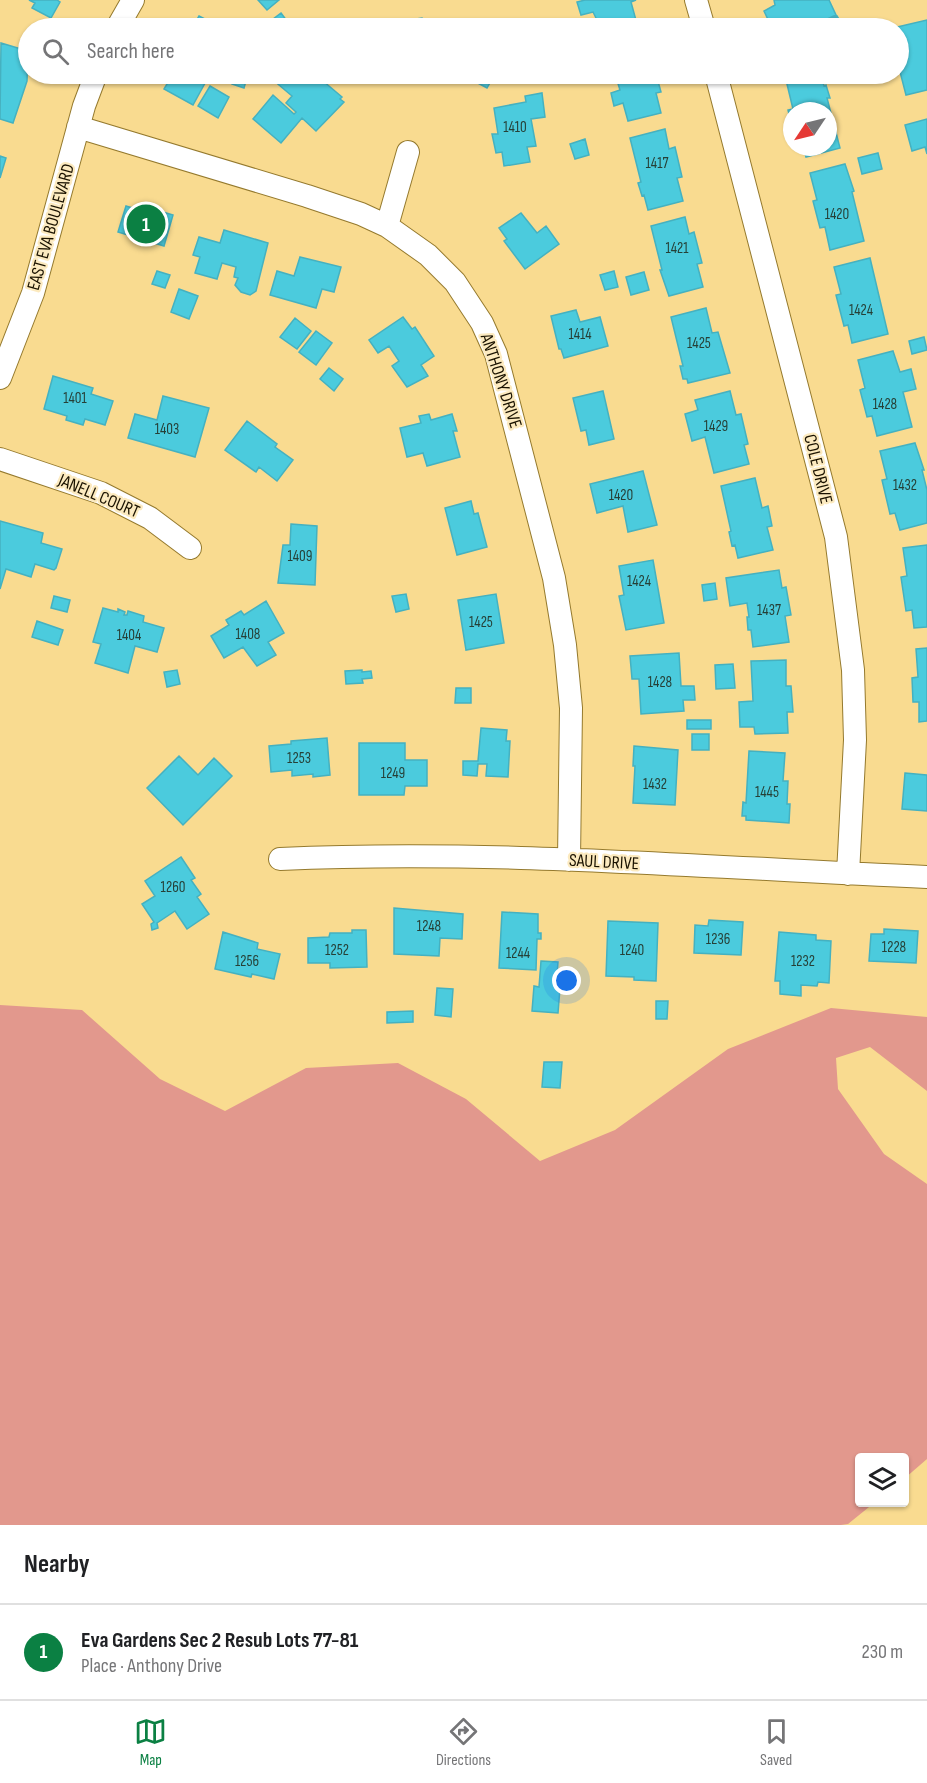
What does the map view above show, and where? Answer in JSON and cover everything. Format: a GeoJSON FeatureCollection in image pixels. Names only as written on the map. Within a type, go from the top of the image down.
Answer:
{"type":"FeatureCollection","features":[{"type":"Feature","properties":{"kind":"street"},"geometry":{"type":"LineString","coordinates":[[123,18],[133,0]]}},
{"type":"Feature","properties":{"kind":"street"},"geometry":{"type":"LineString","coordinates":[[696,0],[701,18]]}},
{"type":"Feature","properties":{"kind":"street","name":"EAST EVA BOULEVARD"},"geometry":{"type":"LineString","coordinates":[[0,378],[33,293],[78,127],[92,84]]}},
{"type":"Feature","properties":{"kind":"street","name":"COLE DRIVE"},"geometry":{"type":"LineString","coordinates":[[719,84],[836,537],[853,670],[855,740],[848,874]]}},
{"type":"Feature","properties":{"kind":"street","name":"ANTHONY DRIVE"},"geometry":{"type":"LineString","coordinates":[[78,127],[361,214],[387,226],[428,255],[455,282],[482,323],[496,354],[554,578],[566,645],[571,708],[568,860]]}},
{"type":"Feature","properties":{"kind":"street"},"geometry":{"type":"LineString","coordinates":[[387,226],[408,152]]}},
{"type":"Feature","properties":{"kind":"street","name":"JANELL COURT"},"geometry":{"type":"LineString","coordinates":[[0,459],[101,493],[150,518],[190,548]]}},
{"type":"Feature","properties":{"kind":"street","name":"SAUL DRIVE"},"geometry":{"type":"LineString","coordinates":[[280,859],[344,856],[518,858],[927,877]]}},
{"type":"Feature","properties":{"kind":"shaded area"},"geometry":{"type":"Polygon","coordinates":[[[0,1005],[82,1010],[160,1079],[225,1111],[306,1068],[398,1063],[466,1099],[540,1161],[615,1130],[728,1049],[831,1008],[927,1017],[927,1091],[870,1047],[836,1058],[838,1089],[884,1154],[927,1184],[927,1459],[909,1475],[909,1453],[855,1453],[855,1507],[869,1507],[848,1524],[0,1525],[0,1005]]]}},
{"type":"Feature","properties":{"kind":"building"},"geometry":{"type":"Polygon","coordinates":[[[29,0],[57,0],[60,2],[51,18],[32,8],[35,3],[29,0]]]}},
{"type":"Feature","properties":{"kind":"building"},"geometry":{"type":"Polygon","coordinates":[[[258,0],[279,0],[267,10],[258,0]]]}},
{"type":"Feature","properties":{"kind":"building"},"geometry":{"type":"Polygon","coordinates":[[[636,0],[631,2],[635,18],[596,18],[593,12],[581,15],[577,2],[636,0]]]}},
{"type":"Feature","properties":{"kind":"building"},"geometry":{"type":"Polygon","coordinates":[[[774,0],[829,0],[836,15],[830,18],[767,18],[764,11],[775,5],[774,0]]]}},
{"type":"Feature","properties":{"kind":"building"},"geometry":{"type":"Polygon","coordinates":[[[281,13],[285,18],[274,18],[281,13]]]}},
{"type":"Feature","properties":{"kind":"building"},"geometry":{"type":"Polygon","coordinates":[[[927,20],[927,90],[906,95],[903,84],[909,84],[909,24],[927,20]]]}},
{"type":"Feature","properties":{"kind":"building"},"geometry":{"type":"Polygon","coordinates":[[[1,43],[18,48],[18,84],[26,84],[13,123],[0,119],[1,43]]]}},
{"type":"Feature","properties":{"kind":"building"},"geometry":{"type":"Polygon","coordinates":[[[167,84],[205,84],[193,105],[164,89],[167,84]]]}},
{"type":"Feature","properties":{"kind":"building"},"geometry":{"type":"Polygon","coordinates":[[[232,84],[245,84],[244,88],[232,84]]]}},
{"type":"Feature","properties":{"kind":"building"},"geometry":{"type":"Polygon","coordinates":[[[278,84],[327,84],[342,97],[340,99],[344,102],[316,131],[302,118],[281,143],[253,119],[273,95],[294,114],[296,112],[286,103],[292,96],[278,84]]]}},
{"type":"Feature","properties":{"kind":"building"},"geometry":{"type":"Polygon","coordinates":[[[618,84],[659,84],[661,92],[656,93],[661,113],[628,121],[623,103],[614,106],[611,93],[620,90],[618,84]]]}},
{"type":"Feature","properties":{"kind":"building"},"geometry":{"type":"Polygon","coordinates":[[[787,84],[824,84],[826,85],[830,98],[827,98],[828,102],[791,102],[787,84]]]}},
{"type":"Feature","properties":{"kind":"building"},"geometry":{"type":"Polygon","coordinates":[[[210,86],[229,97],[218,118],[198,106],[210,86]]]}},
{"type":"Feature","properties":{"kind":"building"},"geometry":{"type":"Polygon","coordinates":[[[542,93],[545,117],[531,119],[536,146],[527,147],[530,162],[504,166],[502,152],[496,153],[492,134],[498,134],[494,108],[526,102],[525,96],[542,93]]]}},
{"type":"Feature","properties":{"kind":"building"},"geometry":{"type":"Polygon","coordinates":[[[927,119],[927,154],[925,147],[912,151],[905,125],[927,119]]]}},
{"type":"Feature","properties":{"kind":"building"},"geometry":{"type":"Polygon","coordinates":[[[665,129],[669,149],[675,147],[682,177],[677,178],[683,201],[648,210],[638,183],[641,182],[630,138],[665,129]]]}},
{"type":"Feature","properties":{"kind":"building"},"geometry":{"type":"Polygon","coordinates":[[[585,139],[589,155],[575,159],[570,144],[585,139]]]}},
{"type":"Feature","properties":{"kind":"building"},"geometry":{"type":"Polygon","coordinates":[[[878,153],[882,169],[862,174],[858,158],[878,153]]]}},
{"type":"Feature","properties":{"kind":"building"},"geometry":{"type":"Polygon","coordinates":[[[0,156],[6,158],[0,178],[0,156]]]}},
{"type":"Feature","properties":{"kind":"building"},"geometry":{"type":"Polygon","coordinates":[[[845,164],[854,191],[852,192],[864,241],[830,250],[825,227],[820,228],[813,201],[817,200],[810,173],[845,164]]]}},
{"type":"Feature","properties":{"kind":"building"},"geometry":{"type":"Polygon","coordinates":[[[140,205],[173,215],[164,246],[118,232],[126,206],[139,210],[140,205]]]}},
{"type":"Feature","properties":{"kind":"building"},"geometry":{"type":"Polygon","coordinates":[[[521,213],[537,233],[546,226],[559,244],[525,269],[504,241],[507,239],[499,228],[521,213]]]}},
{"type":"Feature","properties":{"kind":"building"},"geometry":{"type":"Polygon","coordinates":[[[685,217],[689,234],[694,232],[702,263],[697,264],[703,287],[669,296],[660,270],[662,270],[651,226],[685,217]]]}},
{"type":"Feature","properties":{"kind":"building"},"geometry":{"type":"Polygon","coordinates":[[[224,230],[268,243],[256,291],[250,295],[241,292],[235,285],[238,278],[234,277],[236,267],[222,263],[217,279],[195,273],[200,257],[193,255],[199,237],[220,243],[224,230]]]}},
{"type":"Feature","properties":{"kind":"building"},"geometry":{"type":"Polygon","coordinates":[[[300,257],[341,267],[334,292],[322,289],[316,308],[270,295],[277,271],[294,276],[300,257]]]}},
{"type":"Feature","properties":{"kind":"building"},"geometry":{"type":"Polygon","coordinates":[[[870,258],[888,334],[852,343],[848,325],[844,326],[836,295],[841,294],[834,267],[870,258]]]}},
{"type":"Feature","properties":{"kind":"building"},"geometry":{"type":"Polygon","coordinates":[[[157,271],[170,275],[165,288],[152,284],[157,271]]]}},
{"type":"Feature","properties":{"kind":"building"},"geometry":{"type":"Polygon","coordinates":[[[614,271],[618,287],[605,290],[600,275],[614,271]]]}},
{"type":"Feature","properties":{"kind":"building"},"geometry":{"type":"Polygon","coordinates":[[[644,272],[649,290],[631,295],[626,277],[644,272]]]}},
{"type":"Feature","properties":{"kind":"building"},"geometry":{"type":"Polygon","coordinates":[[[179,289],[198,296],[189,319],[171,312],[179,289]]]}},
{"type":"Feature","properties":{"kind":"building"},"geometry":{"type":"Polygon","coordinates":[[[706,308],[712,333],[718,332],[730,373],[688,383],[687,379],[683,379],[680,366],[683,366],[671,317],[706,308]]]}},
{"type":"Feature","properties":{"kind":"building"},"geometry":{"type":"Polygon","coordinates":[[[576,310],[580,322],[600,317],[608,346],[564,358],[559,349],[551,316],[576,310]]]}},
{"type":"Feature","properties":{"kind":"building"},"geometry":{"type":"Polygon","coordinates":[[[403,317],[412,329],[415,327],[434,356],[421,365],[428,376],[407,387],[392,366],[399,361],[389,346],[378,353],[369,340],[403,317]]]}},
{"type":"Feature","properties":{"kind":"building"},"geometry":{"type":"Polygon","coordinates":[[[295,318],[311,331],[297,349],[280,337],[295,318]]]}},
{"type":"Feature","properties":{"kind":"building"},"geometry":{"type":"Polygon","coordinates":[[[316,331],[332,343],[316,365],[299,352],[316,331]]]}},
{"type":"Feature","properties":{"kind":"building"},"geometry":{"type":"Polygon","coordinates":[[[924,337],[927,350],[912,354],[909,341],[924,337]]]}},
{"type":"Feature","properties":{"kind":"building"},"geometry":{"type":"Polygon","coordinates":[[[893,351],[900,372],[911,369],[916,389],[903,392],[912,427],[877,436],[872,416],[867,417],[860,390],[865,388],[858,360],[893,351]]]}},
{"type":"Feature","properties":{"kind":"building"},"geometry":{"type":"Polygon","coordinates":[[[329,368],[343,379],[334,391],[320,379],[329,368]]]}},
{"type":"Feature","properties":{"kind":"building"},"geometry":{"type":"Polygon","coordinates":[[[53,376],[93,388],[91,394],[113,401],[105,425],[85,419],[83,425],[66,420],[67,416],[44,409],[53,376]]]}},
{"type":"Feature","properties":{"kind":"building"},"geometry":{"type":"Polygon","coordinates":[[[603,391],[614,439],[589,445],[586,430],[581,431],[573,398],[603,391]]]}},
{"type":"Feature","properties":{"kind":"building"},"geometry":{"type":"Polygon","coordinates":[[[730,391],[736,415],[741,414],[748,444],[744,445],[749,464],[714,473],[705,437],[692,441],[685,414],[698,410],[695,400],[730,391]]]}},
{"type":"Feature","properties":{"kind":"building"},"geometry":{"type":"Polygon","coordinates":[[[163,396],[209,408],[195,457],[128,438],[135,414],[157,420],[163,396]]]}},
{"type":"Feature","properties":{"kind":"building"},"geometry":{"type":"Polygon","coordinates":[[[429,414],[431,420],[452,414],[457,431],[453,431],[460,457],[427,466],[423,453],[407,457],[400,428],[421,423],[419,416],[429,414]]]}},
{"type":"Feature","properties":{"kind":"building"},"geometry":{"type":"Polygon","coordinates":[[[247,421],[277,444],[275,447],[293,460],[277,481],[259,467],[256,472],[225,450],[247,421]]]}},
{"type":"Feature","properties":{"kind":"building"},"geometry":{"type":"Polygon","coordinates":[[[915,443],[924,470],[922,470],[927,490],[927,523],[900,530],[895,513],[890,514],[882,480],[887,479],[880,451],[915,443]]]}},
{"type":"Feature","properties":{"kind":"building"},"geometry":{"type":"Polygon","coordinates":[[[643,471],[657,525],[628,532],[623,506],[597,513],[590,484],[643,471]]]}},
{"type":"Feature","properties":{"kind":"building"},"geometry":{"type":"Polygon","coordinates":[[[755,478],[762,508],[768,506],[772,526],[767,527],[773,550],[738,558],[735,545],[732,546],[721,486],[755,478]]]}},
{"type":"Feature","properties":{"kind":"building"},"geometry":{"type":"Polygon","coordinates":[[[471,501],[474,514],[478,513],[487,547],[457,555],[445,508],[471,501]]]}},
{"type":"Feature","properties":{"kind":"building"},"geometry":{"type":"Polygon","coordinates":[[[0,521],[43,533],[41,543],[62,549],[56,568],[54,570],[35,564],[31,577],[6,569],[0,589],[0,521]]]}},
{"type":"Feature","properties":{"kind":"building"},"geometry":{"type":"Polygon","coordinates":[[[291,524],[317,526],[315,585],[278,583],[283,545],[290,545],[291,524]]]}},
{"type":"Feature","properties":{"kind":"building"},"geometry":{"type":"Polygon","coordinates":[[[927,545],[927,627],[914,628],[912,610],[906,611],[901,577],[907,576],[903,548],[927,545]]]}},
{"type":"Feature","properties":{"kind":"building"},"geometry":{"type":"Polygon","coordinates":[[[653,560],[664,623],[626,630],[619,596],[624,595],[619,566],[653,560]]]}},
{"type":"Feature","properties":{"kind":"building"},"geometry":{"type":"Polygon","coordinates":[[[779,570],[782,588],[786,587],[791,615],[785,616],[789,642],[753,647],[751,630],[748,630],[747,603],[730,606],[726,578],[779,570]]]}},
{"type":"Feature","properties":{"kind":"building"},"geometry":{"type":"Polygon","coordinates":[[[715,583],[717,599],[704,601],[702,585],[715,583]]]}},
{"type":"Feature","properties":{"kind":"building"},"geometry":{"type":"Polygon","coordinates":[[[406,594],[409,609],[396,612],[392,596],[406,594]]]}},
{"type":"Feature","properties":{"kind":"building"},"geometry":{"type":"Polygon","coordinates":[[[496,594],[504,643],[466,650],[458,600],[496,594]]]}},
{"type":"Feature","properties":{"kind":"building"},"geometry":{"type":"Polygon","coordinates":[[[54,596],[70,600],[67,612],[51,608],[54,596]]]}},
{"type":"Feature","properties":{"kind":"building"},"geometry":{"type":"Polygon","coordinates":[[[266,601],[284,633],[268,642],[276,655],[257,666],[243,647],[224,658],[211,636],[229,625],[226,620],[241,611],[244,615],[266,601]]]}},
{"type":"Feature","properties":{"kind":"building"},"geometry":{"type":"Polygon","coordinates":[[[103,608],[118,612],[118,609],[125,612],[124,615],[127,615],[128,611],[144,616],[143,622],[164,628],[157,652],[135,646],[128,673],[95,663],[101,644],[93,642],[103,608]]]}},
{"type":"Feature","properties":{"kind":"building"},"geometry":{"type":"Polygon","coordinates":[[[37,621],[63,630],[58,645],[32,637],[37,621]]]}},
{"type":"Feature","properties":{"kind":"building"},"geometry":{"type":"Polygon","coordinates":[[[927,648],[927,721],[919,722],[919,702],[913,702],[912,678],[918,677],[916,649],[927,648]]]}},
{"type":"Feature","properties":{"kind":"building"},"geometry":{"type":"Polygon","coordinates":[[[679,653],[681,686],[694,686],[695,700],[683,700],[684,711],[641,714],[639,679],[632,679],[630,656],[679,653]]]}},
{"type":"Feature","properties":{"kind":"building"},"geometry":{"type":"Polygon","coordinates":[[[786,660],[786,686],[791,686],[793,712],[787,712],[788,733],[755,734],[754,727],[740,727],[739,702],[753,701],[751,661],[786,660]]]}},
{"type":"Feature","properties":{"kind":"building"},"geometry":{"type":"Polygon","coordinates":[[[733,664],[735,688],[716,689],[715,665],[733,664]]]}},
{"type":"Feature","properties":{"kind":"building"},"geometry":{"type":"Polygon","coordinates":[[[177,670],[180,684],[167,687],[164,672],[177,670]]]}},
{"type":"Feature","properties":{"kind":"building"},"geometry":{"type":"Polygon","coordinates":[[[362,670],[362,672],[371,671],[372,678],[362,679],[363,683],[346,684],[345,671],[362,670]]]}},
{"type":"Feature","properties":{"kind":"building"},"geometry":{"type":"Polygon","coordinates":[[[456,688],[471,688],[471,703],[455,703],[456,688]]]}},
{"type":"Feature","properties":{"kind":"building"},"geometry":{"type":"Polygon","coordinates":[[[687,720],[711,720],[711,729],[687,729],[687,720]]]}},
{"type":"Feature","properties":{"kind":"building"},"geometry":{"type":"Polygon","coordinates":[[[481,728],[507,730],[506,741],[510,741],[508,777],[486,776],[487,764],[478,764],[477,776],[463,775],[463,761],[478,761],[481,728]]]}},
{"type":"Feature","properties":{"kind":"building"},"geometry":{"type":"Polygon","coordinates":[[[692,734],[709,734],[709,750],[692,750],[692,734]]]}},
{"type":"Feature","properties":{"kind":"building"},"geometry":{"type":"Polygon","coordinates":[[[327,738],[330,775],[292,776],[292,770],[271,772],[269,746],[291,744],[291,741],[327,738]]]}},
{"type":"Feature","properties":{"kind":"building"},"geometry":{"type":"Polygon","coordinates":[[[359,743],[405,743],[405,760],[427,760],[427,786],[405,786],[404,795],[359,795],[359,743]]]}},
{"type":"Feature","properties":{"kind":"building"},"geometry":{"type":"Polygon","coordinates":[[[634,746],[678,750],[675,805],[633,803],[634,746]]]}},
{"type":"Feature","properties":{"kind":"building"},"geometry":{"type":"Polygon","coordinates":[[[749,751],[785,753],[783,781],[788,781],[789,823],[746,820],[746,816],[742,816],[743,802],[746,803],[749,751]]]}},
{"type":"Feature","properties":{"kind":"building"},"geometry":{"type":"Polygon","coordinates":[[[179,756],[198,775],[214,758],[232,776],[183,825],[147,788],[179,756]]]}},
{"type":"Feature","properties":{"kind":"building"},"geometry":{"type":"Polygon","coordinates":[[[905,773],[927,775],[927,811],[902,809],[905,773]]]}},
{"type":"Feature","properties":{"kind":"building"},"geometry":{"type":"Polygon","coordinates":[[[181,857],[195,878],[191,880],[201,894],[197,897],[209,914],[187,929],[175,911],[157,923],[158,928],[152,930],[151,924],[154,922],[142,904],[155,896],[145,881],[181,857]]]}},
{"type":"Feature","properties":{"kind":"building"},"geometry":{"type":"Polygon","coordinates":[[[394,908],[463,914],[462,939],[440,938],[439,956],[394,954],[394,908]]]}},
{"type":"Feature","properties":{"kind":"building"},"geometry":{"type":"Polygon","coordinates":[[[502,912],[538,914],[538,933],[541,933],[541,939],[537,939],[536,970],[499,968],[502,912]]]}},
{"type":"Feature","properties":{"kind":"building"},"geometry":{"type":"Polygon","coordinates":[[[709,920],[743,922],[741,955],[694,953],[695,925],[708,926],[709,920]]]}},
{"type":"Feature","properties":{"kind":"building"},"geometry":{"type":"Polygon","coordinates":[[[608,921],[658,923],[656,981],[606,976],[608,921]]]}},
{"type":"Feature","properties":{"kind":"building"},"geometry":{"type":"Polygon","coordinates":[[[884,929],[918,931],[916,963],[869,961],[871,934],[884,934],[884,929]]]}},
{"type":"Feature","properties":{"kind":"building"},"geometry":{"type":"Polygon","coordinates":[[[352,930],[366,930],[367,967],[330,968],[330,963],[308,963],[308,938],[329,937],[330,933],[352,933],[352,930]]]}},
{"type":"Feature","properties":{"kind":"building"},"geometry":{"type":"Polygon","coordinates":[[[223,932],[258,943],[257,949],[280,954],[274,979],[252,974],[251,977],[215,969],[223,932]]]}},
{"type":"Feature","properties":{"kind":"building"},"geometry":{"type":"Polygon","coordinates":[[[779,932],[816,935],[816,940],[831,941],[829,983],[818,982],[817,986],[801,985],[801,996],[780,994],[780,981],[775,981],[779,932]]]}},
{"type":"Feature","properties":{"kind":"building"},"geometry":{"type":"Polygon","coordinates":[[[541,961],[558,962],[556,988],[560,988],[558,1013],[532,1011],[534,986],[539,987],[541,961]]]}},
{"type":"Feature","properties":{"kind":"building"},"geometry":{"type":"Polygon","coordinates":[[[437,988],[453,989],[451,1017],[435,1015],[437,988]]]}},
{"type":"Feature","properties":{"kind":"building"},"geometry":{"type":"Polygon","coordinates":[[[656,1001],[668,1001],[667,1019],[656,1019],[656,1001]]]}},
{"type":"Feature","properties":{"kind":"building"},"geometry":{"type":"Polygon","coordinates":[[[413,1011],[413,1022],[387,1023],[387,1012],[413,1011]]]}},
{"type":"Feature","properties":{"kind":"building"},"geometry":{"type":"Polygon","coordinates":[[[544,1062],[562,1062],[560,1088],[542,1087],[544,1062]]]}},
{"type":"Feature","properties":{"kind":"place","name":"Eva Gardens Sec 2 Resub Lots 77-81"},"geometry":{"type":"Point","coordinates":[146,224]}}]}
